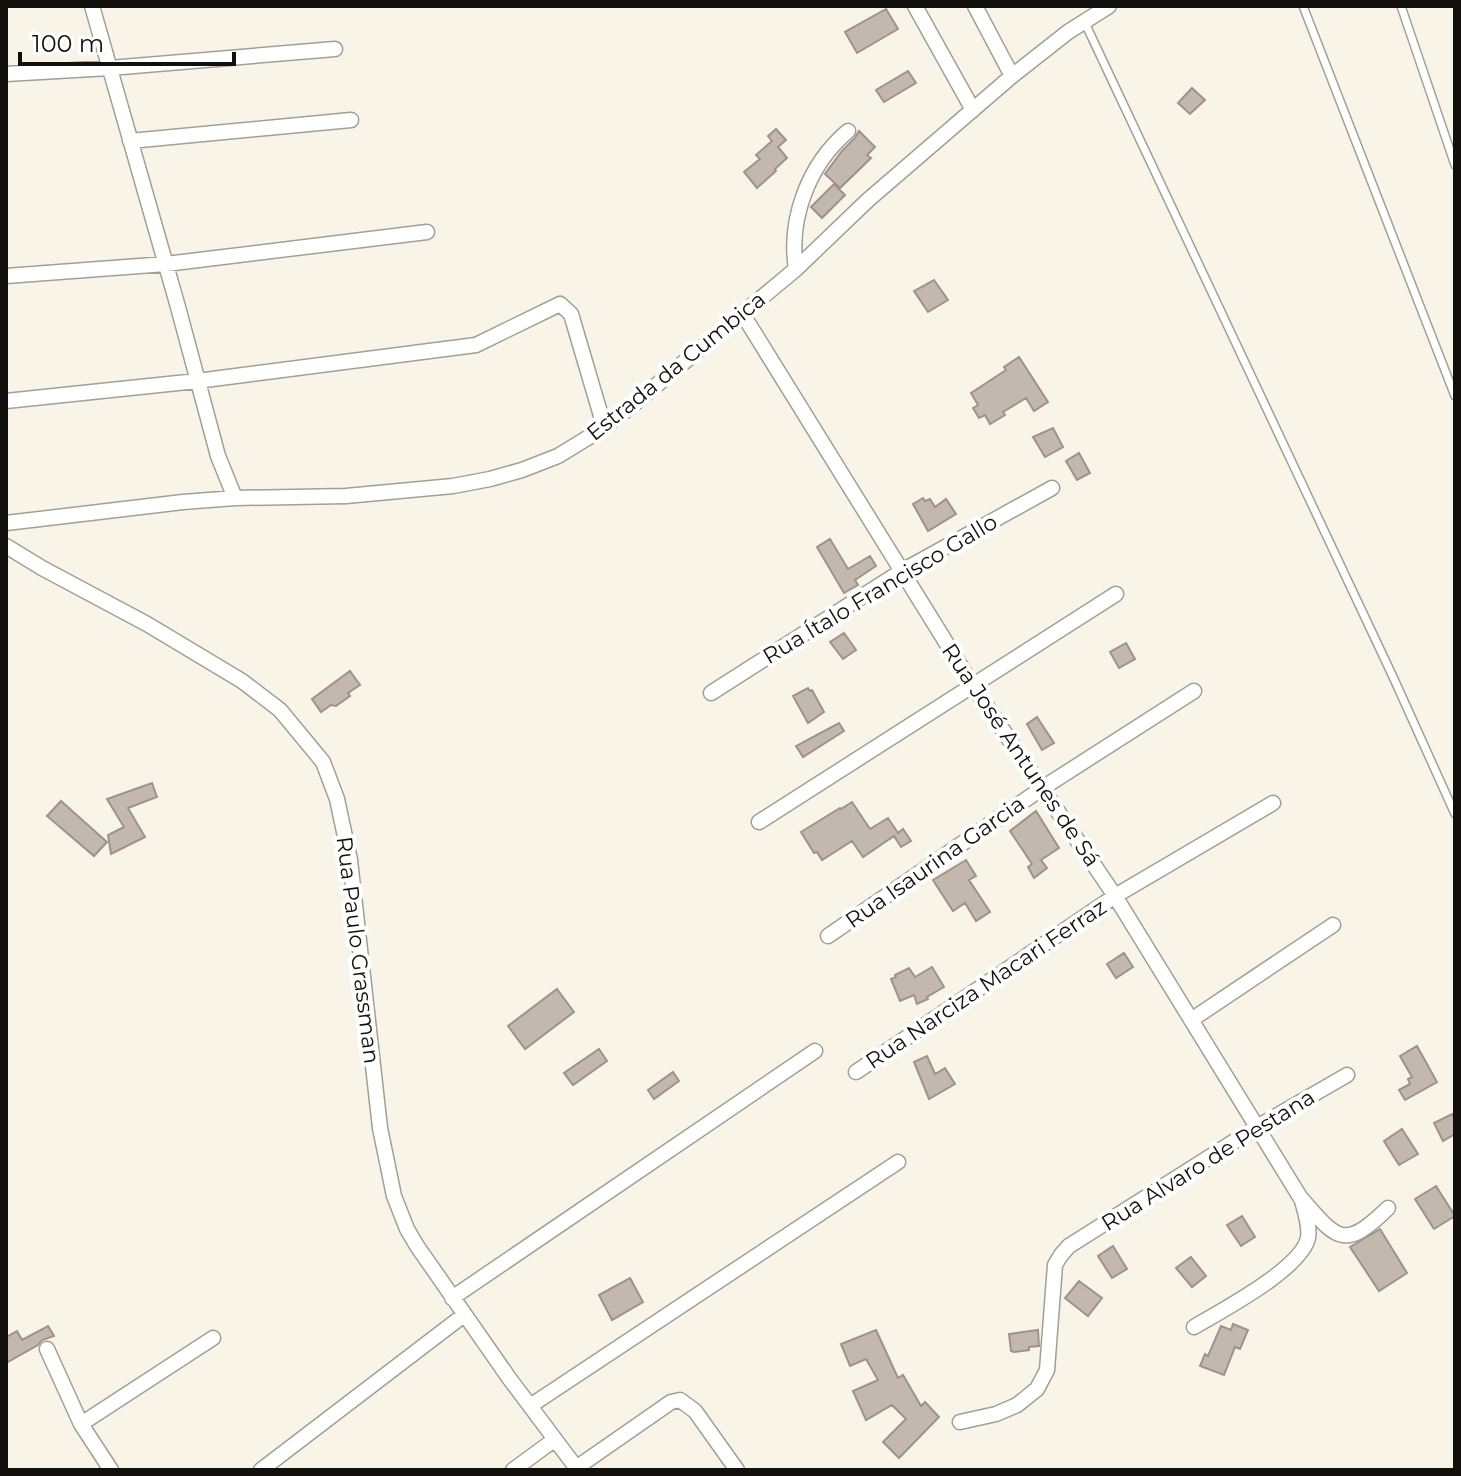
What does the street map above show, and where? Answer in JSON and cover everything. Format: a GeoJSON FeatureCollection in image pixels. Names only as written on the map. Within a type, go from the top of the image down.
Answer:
{"type":"FeatureCollection","features":[{"type":"Feature","properties":{"kind":"street"},"geometry":{"type":"LineString","coordinates":[[92,6],[218,456],[235,498]]}},
{"type":"Feature","properties":{"kind":"street"},"geometry":{"type":"LineString","coordinates":[[915,6],[973,110]]}},
{"type":"Feature","properties":{"kind":"street"},"geometry":{"type":"LineString","coordinates":[[975,6],[1012,76]]}},
{"type":"Feature","properties":{"kind":"street","name":"Estrada da Cumbica"},"geometry":{"type":"LineString","coordinates":[[6,523],[183,502],[346,496],[453,486],[522,470],[558,456],[629,408],[796,269],[868,200],[1012,76],[1109,6]]}},
{"type":"Feature","properties":{"kind":"street"},"geometry":{"type":"LineString","coordinates":[[6,74],[335,49]]}},
{"type":"Feature","properties":{"kind":"street"},"geometry":{"type":"LineString","coordinates":[[130,141],[351,120]]}},
{"type":"Feature","properties":{"kind":"street"},"geometry":{"type":"LineString","coordinates":[[796,269],[793,252],[801,205],[816,167],[833,144],[848,131]]}},
{"type":"Feature","properties":{"kind":"street"},"geometry":{"type":"LineString","coordinates":[[6,276],[166,264],[427,232]]}},
{"type":"Feature","properties":{"kind":"street"},"geometry":{"type":"LineString","coordinates":[[6,401],[197,381],[476,345],[560,304],[571,314],[604,426]]}},
{"type":"Feature","properties":{"kind":"street","name":"Rua José Antunes de Sá"},"geometry":{"type":"LineString","coordinates":[[742,313],[973,686],[1115,896],[1300,1197]]}},
{"type":"Feature","properties":{"kind":"street","name":"Rua Ítalo Francisco Gallo"},"geometry":{"type":"LineString","coordinates":[[711,693],[902,571],[1052,488]]}},
{"type":"Feature","properties":{"kind":"street","name":"Rua Paulo Grassman"},"geometry":{"type":"LineString","coordinates":[[6,546],[242,681],[280,710],[323,762],[337,799],[350,860],[380,1128],[394,1196],[407,1229],[452,1298],[577,1469]]}},
{"type":"Feature","properties":{"kind":"street"},"geometry":{"type":"LineString","coordinates":[[759,822],[1116,594]]}},
{"type":"Feature","properties":{"kind":"street","name":"Rua Isaurina Garcia"},"geometry":{"type":"LineString","coordinates":[[828,936],[1041,789],[1194,691]]}},
{"type":"Feature","properties":{"kind":"street","name":"Rua Narciza Macari Ferraz"},"geometry":{"type":"LineString","coordinates":[[856,1072],[1115,896],[1273,803]]}},
{"type":"Feature","properties":{"kind":"street"},"geometry":{"type":"LineString","coordinates":[[1191,1020],[1333,925]]}},
{"type":"Feature","properties":{"kind":"street"},"geometry":{"type":"LineString","coordinates":[[452,1298],[815,1051]]}},
{"type":"Feature","properties":{"kind":"street","name":"Rua Alvaro de Pestana"},"geometry":{"type":"LineString","coordinates":[[960,1422],[996,1414],[1017,1405],[1037,1389],[1047,1370],[1055,1265],[1069,1246],[1257,1127],[1347,1075]]}},
{"type":"Feature","properties":{"kind":"street"},"geometry":{"type":"LineString","coordinates":[[530,1406],[898,1162]]}},
{"type":"Feature","properties":{"kind":"street"},"geometry":{"type":"LineString","coordinates":[[1300,1197],[1329,1230],[1342,1235],[1366,1229],[1388,1208]]}},
{"type":"Feature","properties":{"kind":"street"},"geometry":{"type":"LineString","coordinates":[[1194,1327],[1291,1264],[1308,1238],[1300,1197]]}},
{"type":"Feature","properties":{"kind":"street"},"geometry":{"type":"LineString","coordinates":[[261,1470],[464,1315]]}},
{"type":"Feature","properties":{"kind":"street"},"geometry":{"type":"LineString","coordinates":[[81,1424],[213,1338]]}},
{"type":"Feature","properties":{"kind":"street"},"geometry":{"type":"LineString","coordinates":[[47,1349],[81,1424],[111,1470]]}},
{"type":"Feature","properties":{"kind":"street"},"geometry":{"type":"LineString","coordinates":[[577,1469],[671,1402],[680,1400],[695,1411],[737,1470]]}},
{"type":"Feature","properties":{"kind":"street"},"geometry":{"type":"LineString","coordinates":[[513,1470],[554,1440]]}},
{"type":"Feature","properties":{"kind":"lane"},"geometry":{"type":"LineString","coordinates":[[1303,6],[1455,396]]}},
{"type":"Feature","properties":{"kind":"lane"},"geometry":{"type":"LineString","coordinates":[[1401,6],[1455,165]]}},
{"type":"Feature","properties":{"kind":"lane"},"geometry":{"type":"LineString","coordinates":[[1084,22],[1455,814]]}},
{"type":"Feature","properties":{"kind":"building"},"geometry":{"type":"Polygon","coordinates":[[[886,9],[898,29],[857,53],[845,32],[886,9]]]}},
{"type":"Feature","properties":{"kind":"building"},"geometry":{"type":"Polygon","coordinates":[[[908,71],[916,83],[884,102],[876,90],[908,71]]]}},
{"type":"Feature","properties":{"kind":"building"},"geometry":{"type":"Polygon","coordinates":[[[1192,88],[1205,100],[1190,114],[1178,103],[1192,88]]]}},
{"type":"Feature","properties":{"kind":"building"},"geometry":{"type":"Polygon","coordinates":[[[776,129],[786,140],[778,147],[787,158],[757,188],[744,172],[760,159],[756,155],[772,141],[768,136],[776,129]]]}},
{"type":"Feature","properties":{"kind":"building"},"geometry":{"type":"Polygon","coordinates":[[[859,131],[875,147],[867,155],[871,158],[840,188],[825,174],[859,131]]]}},
{"type":"Feature","properties":{"kind":"building"},"geometry":{"type":"Polygon","coordinates":[[[834,184],[845,195],[822,218],[811,207],[834,184]]]}},
{"type":"Feature","properties":{"kind":"building"},"geometry":{"type":"Polygon","coordinates":[[[934,280],[948,300],[928,312],[914,291],[934,280]]]}},
{"type":"Feature","properties":{"kind":"building"},"geometry":{"type":"Polygon","coordinates":[[[1019,357],[1048,402],[1034,411],[1026,398],[990,424],[985,415],[979,418],[973,408],[978,405],[971,393],[1006,370],[1004,367],[1019,357]]]}},
{"type":"Feature","properties":{"kind":"building"},"geometry":{"type":"Polygon","coordinates":[[[1053,428],[1063,447],[1045,457],[1033,437],[1053,428]]]}},
{"type":"Feature","properties":{"kind":"building"},"geometry":{"type":"Polygon","coordinates":[[[1079,453],[1090,473],[1077,480],[1066,461],[1079,453]]]}},
{"type":"Feature","properties":{"kind":"building"},"geometry":{"type":"Polygon","coordinates":[[[923,498],[925,501],[930,499],[935,507],[946,499],[956,514],[928,531],[913,504],[923,498]]]}},
{"type":"Feature","properties":{"kind":"building"},"geometry":{"type":"Polygon","coordinates":[[[830,539],[848,569],[870,556],[876,566],[855,580],[858,585],[844,593],[817,547],[830,539]]]}},
{"type":"Feature","properties":{"kind":"building"},"geometry":{"type":"Polygon","coordinates":[[[844,633],[856,650],[843,659],[830,642],[844,633]]]}},
{"type":"Feature","properties":{"kind":"building"},"geometry":{"type":"Polygon","coordinates":[[[1126,643],[1135,659],[1119,668],[1110,652],[1126,643]]]}},
{"type":"Feature","properties":{"kind":"building"},"geometry":{"type":"Polygon","coordinates":[[[350,671],[360,685],[336,706],[331,705],[321,712],[312,699],[350,671]]]}},
{"type":"Feature","properties":{"kind":"building"},"geometry":{"type":"Polygon","coordinates":[[[808,688],[824,712],[808,723],[793,696],[808,688]]]}},
{"type":"Feature","properties":{"kind":"building"},"geometry":{"type":"Polygon","coordinates":[[[1037,717],[1054,743],[1042,750],[1027,724],[1037,717]]]}},
{"type":"Feature","properties":{"kind":"building"},"geometry":{"type":"Polygon","coordinates":[[[839,723],[844,731],[803,757],[796,746],[839,723]]]}},
{"type":"Feature","properties":{"kind":"building"},"geometry":{"type":"Polygon","coordinates":[[[152,783],[157,797],[128,808],[145,837],[111,854],[108,835],[124,827],[107,799],[152,783]]]}},
{"type":"Feature","properties":{"kind":"building"},"geometry":{"type":"Polygon","coordinates":[[[61,801],[107,842],[94,856],[47,816],[61,801]]]}},
{"type":"Feature","properties":{"kind":"building"},"geometry":{"type":"Polygon","coordinates":[[[852,802],[870,829],[888,818],[898,833],[903,829],[911,841],[901,847],[894,836],[863,857],[852,841],[822,860],[801,832],[852,802]]]}},
{"type":"Feature","properties":{"kind":"building"},"geometry":{"type":"Polygon","coordinates":[[[1036,811],[1059,848],[1041,860],[1047,868],[1034,878],[1028,867],[1032,864],[1010,831],[1036,811]]]}},
{"type":"Feature","properties":{"kind":"building"},"geometry":{"type":"Polygon","coordinates":[[[966,860],[976,876],[969,880],[990,912],[976,921],[965,903],[953,911],[933,880],[966,860]]]}},
{"type":"Feature","properties":{"kind":"building"},"geometry":{"type":"Polygon","coordinates":[[[1124,953],[1133,967],[1116,978],[1107,964],[1124,953]]]}},
{"type":"Feature","properties":{"kind":"building"},"geometry":{"type":"Polygon","coordinates":[[[932,967],[944,987],[917,1004],[914,995],[900,1001],[891,979],[909,968],[915,977],[932,967]]]}},
{"type":"Feature","properties":{"kind":"building"},"geometry":{"type":"Polygon","coordinates":[[[557,989],[574,1012],[525,1049],[508,1026],[557,989]]]}},
{"type":"Feature","properties":{"kind":"building"},"geometry":{"type":"Polygon","coordinates":[[[1417,1046],[1437,1082],[1405,1100],[1399,1090],[1410,1084],[1408,1079],[1412,1077],[1400,1056],[1417,1046]]]}},
{"type":"Feature","properties":{"kind":"building"},"geometry":{"type":"Polygon","coordinates":[[[599,1049],[607,1061],[573,1085],[564,1073],[599,1049]]]}},
{"type":"Feature","properties":{"kind":"building"},"geometry":{"type":"Polygon","coordinates":[[[927,1056],[935,1074],[945,1068],[955,1084],[929,1099],[914,1062],[927,1056]]]}},
{"type":"Feature","properties":{"kind":"building"},"geometry":{"type":"Polygon","coordinates":[[[673,1072],[679,1081],[654,1099],[648,1090],[673,1072]]]}},
{"type":"Feature","properties":{"kind":"building"},"geometry":{"type":"Polygon","coordinates":[[[1452,1114],[1455,1134],[1443,1141],[1434,1123],[1452,1114]]]}},
{"type":"Feature","properties":{"kind":"building"},"geometry":{"type":"Polygon","coordinates":[[[1402,1129],[1418,1154],[1399,1165],[1384,1141],[1402,1129]]]}},
{"type":"Feature","properties":{"kind":"building"},"geometry":{"type":"Polygon","coordinates":[[[1436,1186],[1455,1216],[1434,1229],[1415,1199],[1436,1186]]]}},
{"type":"Feature","properties":{"kind":"building"},"geometry":{"type":"Polygon","coordinates":[[[1242,1216],[1255,1237],[1241,1246],[1227,1225],[1242,1216]]]}},
{"type":"Feature","properties":{"kind":"building"},"geometry":{"type":"Polygon","coordinates":[[[1380,1229],[1407,1273],[1379,1291],[1350,1247],[1380,1229]]]}},
{"type":"Feature","properties":{"kind":"building"},"geometry":{"type":"Polygon","coordinates":[[[1113,1246],[1127,1269],[1112,1278],[1098,1256],[1113,1246]]]}},
{"type":"Feature","properties":{"kind":"building"},"geometry":{"type":"Polygon","coordinates":[[[1191,1257],[1206,1276],[1192,1287],[1176,1268],[1191,1257]]]}},
{"type":"Feature","properties":{"kind":"building"},"geometry":{"type":"Polygon","coordinates":[[[630,1278],[643,1302],[612,1320],[599,1295],[630,1278]]]}},
{"type":"Feature","properties":{"kind":"building"},"geometry":{"type":"Polygon","coordinates":[[[1079,1281],[1102,1298],[1088,1316],[1065,1298],[1079,1281]]]}},
{"type":"Feature","properties":{"kind":"building"},"geometry":{"type":"Polygon","coordinates":[[[1233,1324],[1248,1330],[1240,1349],[1235,1347],[1224,1375],[1200,1366],[1205,1354],[1208,1356],[1221,1326],[1231,1330],[1233,1324]]]}},
{"type":"Feature","properties":{"kind":"building"},"geometry":{"type":"Polygon","coordinates":[[[48,1326],[54,1336],[6,1363],[6,1337],[17,1331],[22,1340],[48,1326]]]}},
{"type":"Feature","properties":{"kind":"building"},"geometry":{"type":"Polygon","coordinates":[[[876,1330],[898,1378],[903,1375],[921,1406],[925,1402],[939,1417],[899,1458],[883,1442],[906,1419],[892,1405],[866,1420],[853,1391],[878,1380],[866,1359],[850,1366],[841,1344],[876,1330]]]}},
{"type":"Feature","properties":{"kind":"building"},"geometry":{"type":"Polygon","coordinates":[[[1038,1330],[1039,1346],[1011,1351],[1009,1334],[1038,1330]]]}}]}
